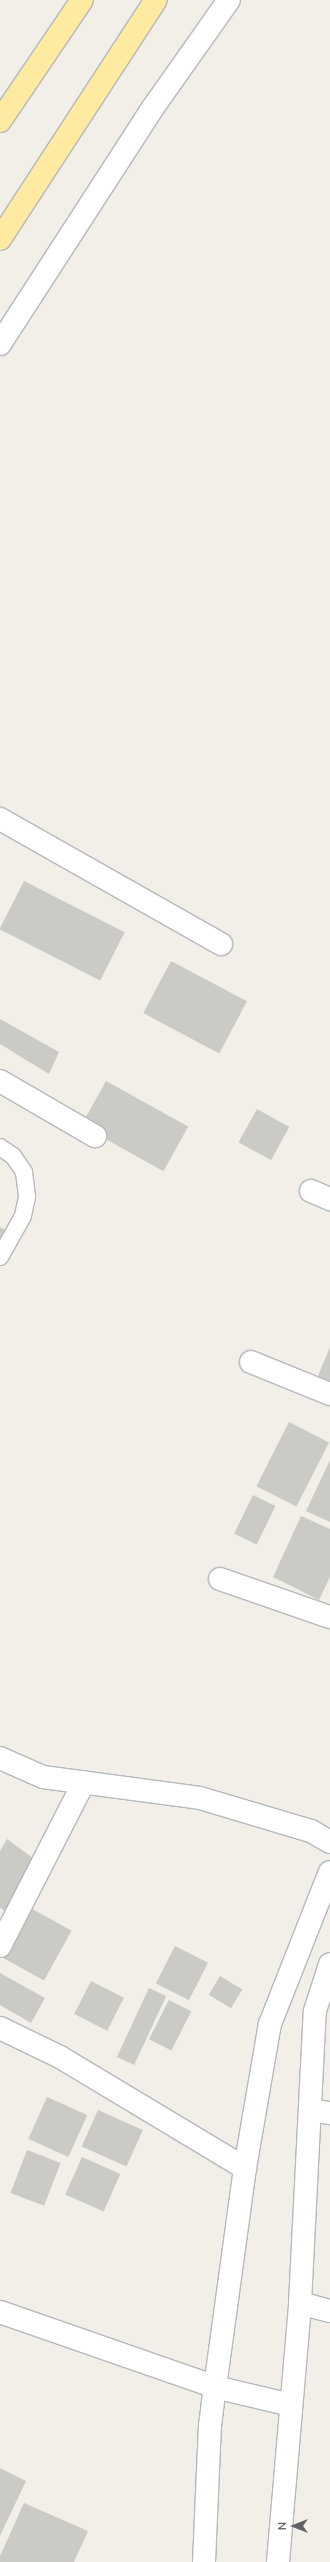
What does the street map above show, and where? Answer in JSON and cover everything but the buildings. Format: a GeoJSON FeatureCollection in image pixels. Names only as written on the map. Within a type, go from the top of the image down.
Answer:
{"type":"FeatureCollection","features":[{"type":"Feature","properties":{"kind":"highway"},"geometry":{"type":"LineString","coordinates":[[0,121],[82,0]]}},
{"type":"Feature","properties":{"kind":"highway"},"geometry":{"type":"LineString","coordinates":[[0,238],[156,0]]}},
{"type":"Feature","properties":{"kind":"street"},"geometry":{"type":"LineString","coordinates":[[0,344],[152,109],[229,0]]}},
{"type":"Feature","properties":{"kind":"street"},"geometry":{"type":"LineString","coordinates":[[0,819],[221,944]]}},
{"type":"Feature","properties":{"kind":"street"},"geometry":{"type":"LineString","coordinates":[[0,1081],[95,1136]]}},
{"type":"Feature","properties":{"kind":"street"},"geometry":{"type":"LineString","coordinates":[[251,1362],[330,1394]]}},
{"type":"Feature","properties":{"kind":"street"},"geometry":{"type":"LineString","coordinates":[[220,1579],[330,1616]]}},
{"type":"Feature","properties":{"kind":"street"},"geometry":{"type":"LineString","coordinates":[[0,1758],[43,1777],[200,1798],[311,1831],[330,1842]]}},
{"type":"Feature","properties":{"kind":"street"},"geometry":{"type":"LineString","coordinates":[[0,1946],[84,1782]]}},
{"type":"Feature","properties":{"kind":"street"},"geometry":{"type":"LineString","coordinates":[[204,2562],[210,2426],[245,2168],[270,2024],[330,1872]]}},
{"type":"Feature","properties":{"kind":"street"},"geometry":{"type":"LineString","coordinates":[[278,2562],[300,2303],[320,2111],[315,2011],[325,1995],[330,1964]]}},
{"type":"Feature","properties":{"kind":"street"},"geometry":{"type":"LineString","coordinates":[[0,2028],[60,2057],[245,2168]]}},
{"type":"Feature","properties":{"kind":"street"},"geometry":{"type":"LineString","coordinates":[[300,2303],[330,2311]]}},
{"type":"Feature","properties":{"kind":"street"},"geometry":{"type":"LineString","coordinates":[[0,2312],[215,2388],[291,2405]]}},
{"type":"Feature","properties":{"kind":"lane"},"geometry":{"type":"LineString","coordinates":[[0,1147],[13,1156],[24,1172],[27,1197],[23,1216],[0,1257]]}}]}
